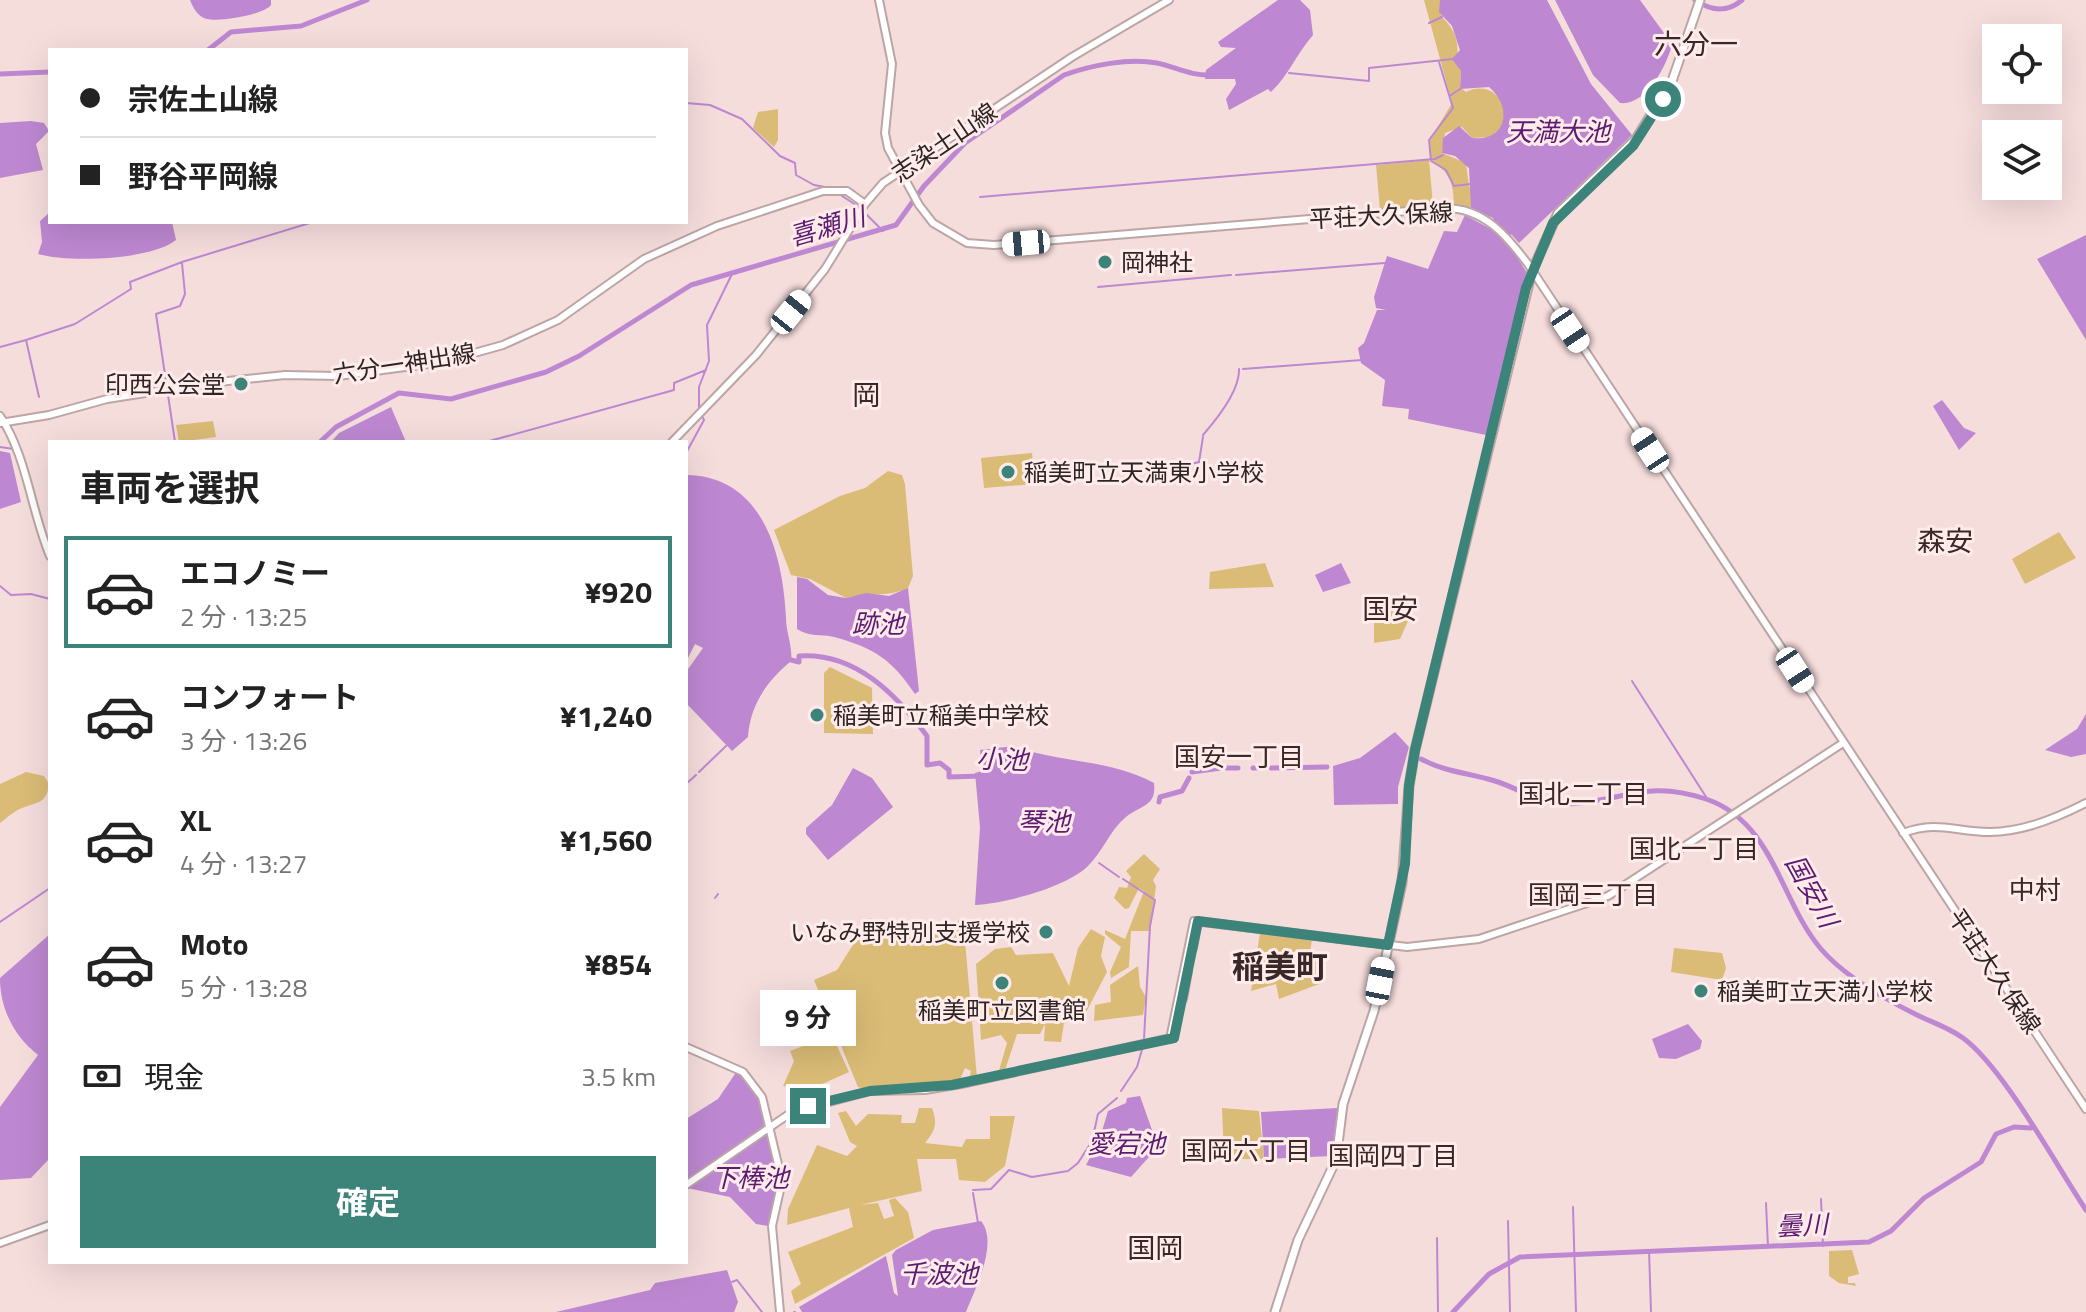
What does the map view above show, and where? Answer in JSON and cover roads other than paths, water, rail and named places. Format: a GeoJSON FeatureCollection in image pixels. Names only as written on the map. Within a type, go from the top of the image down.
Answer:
{"type":"FeatureCollection","features":[{"type":"Feature","properties":{"kind":"main road","name":"平荘大久保線"},"geometry":{"type":"LineString","coordinates":[[879,0],[892,64],[886,140],[918,203],[942,231],[967,243],[984,245],[1445,208],[1470,212],[1509,237],[2086,1109]]}},
{"type":"Feature","properties":{"kind":"main road","name":"志染土山線"},"geometry":{"type":"LineString","coordinates":[[674,440],[756,355],[883,183],[1072,57],[1169,0]]}},
{"type":"Feature","properties":{"kind":"main road"},"geometry":{"type":"LineString","coordinates":[[1275,1312],[1298,1240],[1336,1160],[1343,1104],[1374,1011],[1405,864],[1409,786],[1415,750],[1532,271],[1553,223],[1617,162],[1637,138],[1672,81],[1700,3]]}},
{"type":"Feature","properties":{"kind":"main road","name":"六分一神出線"},"geometry":{"type":"LineString","coordinates":[[1,420],[49,415],[107,399],[209,383],[285,375],[338,376],[442,362],[503,345],[558,320],[644,259],[717,226],[823,191],[847,191],[865,204]]}},
{"type":"Feature","properties":{"kind":"main road"},"geometry":{"type":"LineString","coordinates":[[1,420],[16,448],[33,513],[48,551]]}},
{"type":"Feature","properties":{"kind":"main road"},"geometry":{"type":"LineString","coordinates":[[688,1184],[800,1109],[860,1093],[952,1085],[1172,1038],[1196,921],[1388,945],[1431,947],[1465,943],[1587,905],[1611,894],[1843,743]]}},
{"type":"Feature","properties":{"kind":"main road"},"geometry":{"type":"LineString","coordinates":[[1903,833],[1929,825],[1984,832],[2007,830],[2053,819],[2086,803]]}},
{"type":"Feature","properties":{"kind":"main road"},"geometry":{"type":"LineString","coordinates":[[688,1048],[743,1072],[762,1097],[782,1181],[772,1226],[780,1310]]}},
{"type":"Feature","properties":{"kind":"main road"},"geometry":{"type":"LineString","coordinates":[[0,1243],[48,1226]]}},
{"type":"Feature","properties":{"kind":"water"},"geometry":{"type":"Polygon","coordinates":[[[190,0],[271,0],[271,5],[251,15],[213,20],[198,14],[190,0]]]}},
{"type":"Feature","properties":{"kind":"water"},"geometry":{"type":"Polygon","coordinates":[[[1278,0],[1300,0],[1310,10],[1313,35],[1271,92],[1268,89],[1229,110],[1226,99],[1236,84],[1235,79],[1205,79],[1206,70],[1236,48],[1221,47],[1218,42],[1278,0]]]}},
{"type":"Feature","properties":{"kind":"water","name":"天満大池"},"geometry":{"type":"Polygon","coordinates":[[[1440,0],[1547,0],[1591,84],[1632,135],[1519,243],[1511,234],[1508,243],[1529,276],[1520,299],[1491,436],[1408,419],[1409,409],[1382,406],[1385,380],[1361,363],[1358,348],[1364,343],[1377,310],[1386,310],[1376,308],[1374,297],[1387,256],[1428,269],[1444,231],[1457,232],[1465,215],[1498,233],[1493,218],[1471,208],[1469,168],[1455,156],[1442,153],[1443,138],[1459,126],[1472,138],[1484,138],[1499,129],[1503,113],[1497,95],[1489,87],[1460,89],[1461,71],[1452,59],[1460,50],[1452,26],[1439,12],[1440,0]]]}},
{"type":"Feature","properties":{"kind":"water"},"geometry":{"type":"Polygon","coordinates":[[[1555,0],[1640,0],[1672,44],[1660,73],[1647,91],[1629,102],[1620,103],[1593,75],[1555,0]]]}},
{"type":"Feature","properties":{"kind":"water"},"geometry":{"type":"Polygon","coordinates":[[[0,123],[44,123],[48,132],[36,144],[43,170],[0,178],[0,123]]]}},
{"type":"Feature","properties":{"kind":"water"},"geometry":{"type":"Polygon","coordinates":[[[48,214],[48,224],[172,224],[176,240],[164,247],[130,256],[89,259],[52,257],[38,254],[42,242],[40,221],[48,214]]]}},
{"type":"Feature","properties":{"kind":"water"},"geometry":{"type":"Polygon","coordinates":[[[2086,235],[2086,340],[2037,259],[2086,235]]]}},
{"type":"Feature","properties":{"kind":"water"},"geometry":{"type":"Polygon","coordinates":[[[1942,400],[1964,428],[1976,433],[1959,450],[1933,406],[1942,400]]]}},
{"type":"Feature","properties":{"kind":"water"},"geometry":{"type":"Polygon","coordinates":[[[391,407],[405,440],[333,440],[339,433],[391,407]]]}},
{"type":"Feature","properties":{"kind":"water"},"geometry":{"type":"Polygon","coordinates":[[[0,451],[10,453],[21,502],[0,509],[0,451]]]}},
{"type":"Feature","properties":{"kind":"water"},"geometry":{"type":"Polygon","coordinates":[[[688,475],[713,479],[734,489],[751,504],[774,546],[784,594],[791,661],[761,694],[752,714],[748,737],[732,751],[688,705],[688,669],[703,648],[695,644],[688,658],[688,475]]]}},
{"type":"Feature","properties":{"kind":"water"},"geometry":{"type":"Polygon","coordinates":[[[1341,563],[1351,583],[1323,592],[1315,575],[1341,563]]]}},
{"type":"Feature","properties":{"kind":"water","name":"跡池"},"geometry":{"type":"Polygon","coordinates":[[[797,577],[807,579],[828,595],[846,598],[866,593],[889,596],[908,588],[919,691],[915,694],[890,664],[872,651],[834,637],[797,629],[797,577]]]}},
{"type":"Feature","properties":{"kind":"water"},"geometry":{"type":"Polygon","coordinates":[[[2086,714],[2086,754],[2071,757],[2045,750],[2077,729],[2086,714]]]}},
{"type":"Feature","properties":{"kind":"water"},"geometry":{"type":"Polygon","coordinates":[[[1395,732],[1409,747],[1398,787],[1398,804],[1334,805],[1333,766],[1360,758],[1395,732]]]}},
{"type":"Feature","properties":{"kind":"water","name":"琴池"},"geometry":{"type":"Polygon","coordinates":[[[1014,746],[1137,775],[1154,783],[1153,797],[1120,823],[1093,861],[1077,875],[1034,893],[975,905],[980,827],[975,773],[982,771],[980,750],[1014,746]]]}},
{"type":"Feature","properties":{"kind":"water"},"geometry":{"type":"Polygon","coordinates":[[[853,768],[872,778],[893,807],[828,860],[806,834],[806,828],[832,805],[853,768]]]}},
{"type":"Feature","properties":{"kind":"water"},"geometry":{"type":"Polygon","coordinates":[[[48,936],[48,1160],[31,1178],[0,1180],[0,1107],[38,1055],[10,1021],[0,978],[48,936]]]}},
{"type":"Feature","properties":{"kind":"water"},"geometry":{"type":"Polygon","coordinates":[[[1688,1024],[1702,1041],[1700,1049],[1676,1059],[1659,1058],[1652,1039],[1688,1024]]]}},
{"type":"Feature","properties":{"kind":"water"},"geometry":{"type":"Polygon","coordinates":[[[737,1071],[762,1100],[767,1125],[688,1182],[688,1118],[718,1099],[737,1071]]]}},
{"type":"Feature","properties":{"kind":"water","name":"愛宕池"},"geometry":{"type":"Polygon","coordinates":[[[1140,1096],[1158,1147],[1131,1177],[1086,1165],[1099,1141],[1108,1111],[1126,1103],[1127,1098],[1140,1096]]]}},
{"type":"Feature","properties":{"kind":"water"},"geometry":{"type":"Polygon","coordinates":[[[1338,1108],[1332,1156],[1264,1159],[1261,1112],[1338,1108]]]}},
{"type":"Feature","properties":{"kind":"water","name":"下棒池"},"geometry":{"type":"Polygon","coordinates":[[[767,1132],[779,1178],[768,1226],[756,1224],[730,1197],[688,1187],[767,1132]]]}},
{"type":"Feature","properties":{"kind":"water","name":"千波池"},"geometry":{"type":"Polygon","coordinates":[[[981,1221],[986,1230],[987,1253],[966,1312],[802,1312],[799,1307],[886,1256],[894,1293],[898,1296],[892,1255],[896,1250],[933,1230],[981,1221]]]}},
{"type":"Feature","properties":{"kind":"water"},"geometry":{"type":"Polygon","coordinates":[[[727,1270],[738,1302],[734,1312],[556,1312],[650,1290],[655,1283],[727,1270]]]}},
{"type":"Feature","properties":{"kind":"waterway"},"geometry":{"type":"LineString","coordinates":[[211,48],[231,32],[301,26],[367,0]]}},
{"type":"Feature","properties":{"kind":"waterway","name":"喜瀬川"},"geometry":{"type":"LineString","coordinates":[[1695,0],[1719,9],[1731,7],[1742,0]]}},
{"type":"Feature","properties":{"kind":"waterway"},"geometry":{"type":"LineString","coordinates":[[1429,23],[1442,17]]}},
{"type":"Feature","properties":{"kind":"waterway"},"geometry":{"type":"LineString","coordinates":[[1289,73],[1369,81],[1369,68],[1453,59]]}},
{"type":"Feature","properties":{"kind":"waterway","name":"喜瀬川"},"geometry":{"type":"LineString","coordinates":[[322,440],[336,427],[399,393],[451,399],[546,372],[579,356],[691,285],[896,225],[924,186],[965,143],[1064,75],[1098,65],[1134,61],[1211,75]]}},
{"type":"Feature","properties":{"kind":"waterway"},"geometry":{"type":"LineString","coordinates":[[1439,62],[1453,108],[1429,140],[1431,161],[1446,170],[1454,186],[1470,184]]}},
{"type":"Feature","properties":{"kind":"waterway"},"geometry":{"type":"LineString","coordinates":[[0,74],[48,72]]}},
{"type":"Feature","properties":{"kind":"waterway"},"geometry":{"type":"LineString","coordinates":[[1451,95],[1460,89]]}},
{"type":"Feature","properties":{"kind":"waterway"},"geometry":{"type":"LineString","coordinates":[[688,103],[710,105],[742,119],[780,156],[795,163],[796,175],[814,185],[831,188]]}},
{"type":"Feature","properties":{"kind":"waterway"},"geometry":{"type":"LineString","coordinates":[[980,197],[1435,159],[1443,155]]}},
{"type":"Feature","properties":{"kind":"waterway"},"geometry":{"type":"LineString","coordinates":[[839,194],[859,207]]}},
{"type":"Feature","properties":{"kind":"waterway"},"geometry":{"type":"LineString","coordinates":[[864,212],[883,231]]}},
{"type":"Feature","properties":{"kind":"waterway"},"geometry":{"type":"LineString","coordinates":[[39,397],[26,340],[75,324],[131,289],[130,282],[182,262],[306,224]]}},
{"type":"Feature","properties":{"kind":"waterway"},"geometry":{"type":"LineString","coordinates":[[175,440],[156,314],[180,306],[185,294],[182,263]]}},
{"type":"Feature","properties":{"kind":"waterway"},"geometry":{"type":"LineString","coordinates":[[1236,275],[1385,263]]}},
{"type":"Feature","properties":{"kind":"waterway"},"geometry":{"type":"LineString","coordinates":[[699,410],[699,387],[709,361],[707,325],[732,274]]}},
{"type":"Feature","properties":{"kind":"waterway"},"geometry":{"type":"LineString","coordinates":[[1098,287],[1231,275]]}},
{"type":"Feature","properties":{"kind":"waterway"},"geometry":{"type":"LineString","coordinates":[[0,347],[26,340]]}},
{"type":"Feature","properties":{"kind":"waterway"},"geometry":{"type":"LineString","coordinates":[[1243,369],[1362,360]]}},
{"type":"Feature","properties":{"kind":"waterway"},"geometry":{"type":"LineString","coordinates":[[1203,435],[1232,395],[1239,369]]}},
{"type":"Feature","properties":{"kind":"waterway"},"geometry":{"type":"LineString","coordinates":[[493,440],[674,390],[674,383],[706,370]]}},
{"type":"Feature","properties":{"kind":"waterway"},"geometry":{"type":"LineString","coordinates":[[688,449],[704,420],[702,416]]}},
{"type":"Feature","properties":{"kind":"waterway"},"geometry":{"type":"LineString","coordinates":[[1183,475],[1187,465],[1199,462],[1203,437]]}},
{"type":"Feature","properties":{"kind":"waterway"},"geometry":{"type":"LineString","coordinates":[[0,447],[14,449]]}},
{"type":"Feature","properties":{"kind":"waterway"},"geometry":{"type":"LineString","coordinates":[[0,586],[11,595],[31,594],[48,598]]}},
{"type":"Feature","properties":{"kind":"waterway","name":"小池"},"geometry":{"type":"LineString","coordinates":[[787,659],[799,662],[799,656],[819,657],[856,668],[888,691],[927,736],[927,765],[940,763],[949,770],[949,777],[981,776]]}},
{"type":"Feature","properties":{"kind":"waterway"},"geometry":{"type":"LineString","coordinates":[[1632,681],[1708,800]]}},
{"type":"Feature","properties":{"kind":"waterway"},"geometry":{"type":"LineString","coordinates":[[699,772],[726,746]]}},
{"type":"Feature","properties":{"kind":"waterway","name":"国安川"},"geometry":{"type":"LineString","coordinates":[[1421,759],[1555,803],[1584,803],[1633,793],[1666,791],[1706,799],[1729,810],[1747,825],[1761,844],[1807,930],[1830,959],[1865,986],[1957,1034],[1979,1052],[2012,1093],[2086,1210]]}},
{"type":"Feature","properties":{"kind":"waterway","name":"小池"},"geometry":{"type":"LineString","coordinates":[[1271,768],[1327,767]]}},
{"type":"Feature","properties":{"kind":"waterway","name":"小池"},"geometry":{"type":"LineString","coordinates":[[1192,772],[1221,768]]}},
{"type":"Feature","properties":{"kind":"waterway","name":"小池"},"geometry":{"type":"LineString","coordinates":[[1227,768],[1238,768]]}},
{"type":"Feature","properties":{"kind":"waterway","name":"小池"},"geometry":{"type":"LineString","coordinates":[[1253,768],[1264,768]]}},
{"type":"Feature","properties":{"kind":"waterway"},"geometry":{"type":"LineString","coordinates":[[688,782],[696,775]]}},
{"type":"Feature","properties":{"kind":"waterway","name":"小池"},"geometry":{"type":"LineString","coordinates":[[1159,802],[1160,797],[1182,791],[1189,778]]}},
{"type":"Feature","properties":{"kind":"waterway"},"geometry":{"type":"LineString","coordinates":[[1099,863],[1119,877]]}},
{"type":"Feature","properties":{"kind":"waterway"},"geometry":{"type":"LineString","coordinates":[[1123,879],[1155,900],[1150,926],[1144,1039]]}},
{"type":"Feature","properties":{"kind":"waterway"},"geometry":{"type":"LineString","coordinates":[[0,922],[48,889]]}},
{"type":"Feature","properties":{"kind":"waterway"},"geometry":{"type":"LineString","coordinates":[[715,898],[718,894]]}},
{"type":"Feature","properties":{"kind":"waterway"},"geometry":{"type":"LineString","coordinates":[[1121,1091],[1137,1067],[1143,1046]]}},
{"type":"Feature","properties":{"kind":"waterway"},"geometry":{"type":"LineString","coordinates":[[973,1190],[991,1189],[1009,1170],[1032,1177],[1068,1171],[1078,1163],[1092,1141],[1098,1114],[1117,1098]]}},
{"type":"Feature","properties":{"kind":"waterway","name":"曇川"},"geometry":{"type":"LineString","coordinates":[[1453,1312],[1489,1274],[1520,1257],[1869,1242],[1891,1231],[1924,1198],[1981,1162],[1996,1134],[2014,1127],[2031,1128]]}},
{"type":"Feature","properties":{"kind":"waterway"},"geometry":{"type":"LineString","coordinates":[[973,1193],[978,1223]]}},
{"type":"Feature","properties":{"kind":"waterway"},"geometry":{"type":"LineString","coordinates":[[1821,1199],[1823,1246]]}},
{"type":"Feature","properties":{"kind":"waterway"},"geometry":{"type":"LineString","coordinates":[[1766,1203],[1768,1247]]}},
{"type":"Feature","properties":{"kind":"waterway"},"geometry":{"type":"LineString","coordinates":[[1573,1207],[1576,1312]]}},
{"type":"Feature","properties":{"kind":"waterway","name":"曇川"},"geometry":{"type":"LineString","coordinates":[[1508,1221],[1510,1312]]}},
{"type":"Feature","properties":{"kind":"waterway"},"geometry":{"type":"LineString","coordinates":[[1437,1238],[1438,1312]]}},
{"type":"Feature","properties":{"kind":"waterway"},"geometry":{"type":"LineString","coordinates":[[1649,1250],[1651,1312]]}},
{"type":"Feature","properties":{"kind":"waterway"},"geometry":{"type":"LineString","coordinates":[[732,1282],[737,1280],[762,1312]]}},
{"type":"Feature","properties":{"kind":"place","name":"岡神社"},"geometry":{"type":"Point","coordinates":[1105,262]}},
{"type":"Feature","properties":{"kind":"place","name":"印西公会堂"},"geometry":{"type":"Point","coordinates":[241,384]}},
{"type":"Feature","properties":{"kind":"place","name":"稲美町立天満東小学校"},"geometry":{"type":"Point","coordinates":[1008,472]}},
{"type":"Feature","properties":{"kind":"place","name":"稲美町立稲美中学校"},"geometry":{"type":"Point","coordinates":[817,715]}},
{"type":"Feature","properties":{"kind":"place","name":"いなみ野特別支援学校"},"geometry":{"type":"Point","coordinates":[1046,932]}},
{"type":"Feature","properties":{"kind":"place","name":"稲美町立図書館"},"geometry":{"type":"Point","coordinates":[1002,983]}},
{"type":"Feature","properties":{"kind":"place","name":"稲美町立天満小学校"},"geometry":{"type":"Point","coordinates":[1701,991]}},
{"type":"Feature","properties":{"kind":"district","name":"六分一"},"geometry":{"type":"Point","coordinates":[1696,43]}},
{"type":"Feature","properties":{"kind":"district","name":"岡"},"geometry":{"type":"Point","coordinates":[866,394]}},
{"type":"Feature","properties":{"kind":"district","name":"森安"},"geometry":{"type":"Point","coordinates":[1945,540]}},
{"type":"Feature","properties":{"kind":"district","name":"国安"},"geometry":{"type":"Point","coordinates":[1390,608]}},
{"type":"Feature","properties":{"kind":"district","name":"国安一丁目"},"geometry":{"type":"Point","coordinates":[1239,756]}},
{"type":"Feature","properties":{"kind":"district","name":"国北二丁目"},"geometry":{"type":"Point","coordinates":[1583,793]}},
{"type":"Feature","properties":{"kind":"district","name":"国北一丁目"},"geometry":{"type":"Point","coordinates":[1694,848]}},
{"type":"Feature","properties":{"kind":"district","name":"中村"},"geometry":{"type":"Point","coordinates":[2035,889]}},
{"type":"Feature","properties":{"kind":"district","name":"国岡三丁目"},"geometry":{"type":"Point","coordinates":[1593,894]}},
{"type":"Feature","properties":{"kind":"district","name":"稲美町"},"geometry":{"type":"Point","coordinates":[1280,966]}},
{"type":"Feature","properties":{"kind":"district","name":"国岡六丁目"},"geometry":{"type":"Point","coordinates":[1246,1150]}},
{"type":"Feature","properties":{"kind":"district","name":"国岡四丁目"},"geometry":{"type":"Point","coordinates":[1393,1155]}},
{"type":"Feature","properties":{"kind":"district","name":"国岡"},"geometry":{"type":"Point","coordinates":[1155,1247]}}]}
